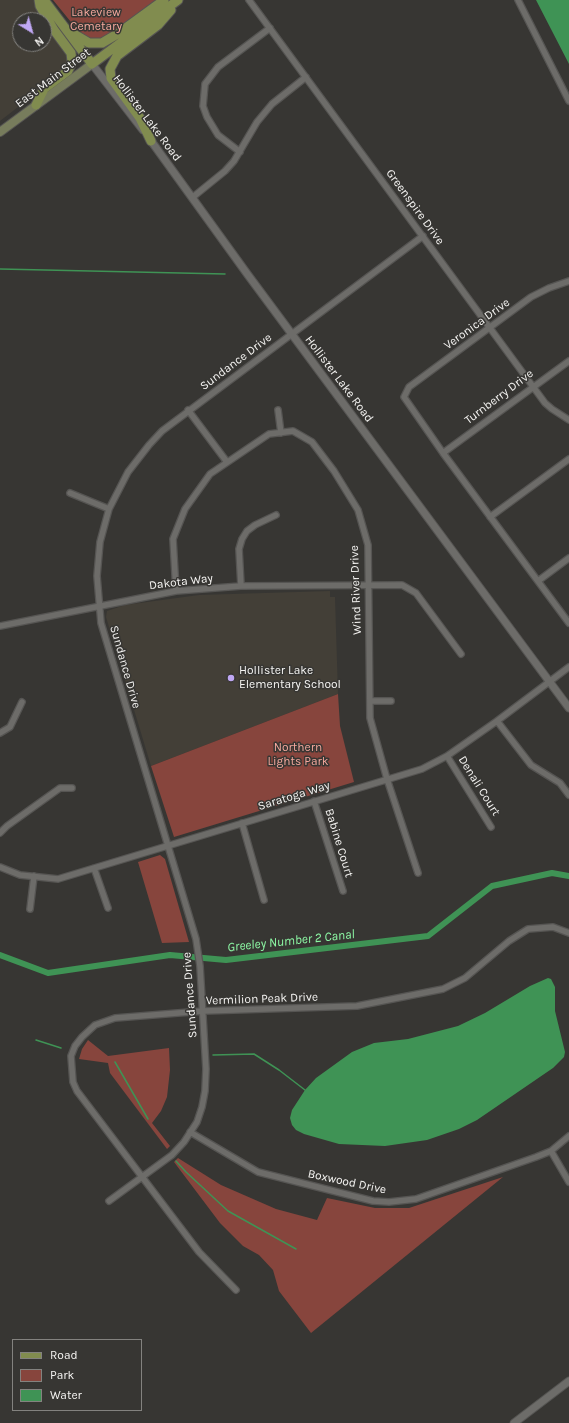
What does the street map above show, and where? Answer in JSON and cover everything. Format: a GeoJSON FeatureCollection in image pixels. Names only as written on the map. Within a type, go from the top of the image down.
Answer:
{"type":"FeatureCollection","features":[{"type":"Feature","properties":{"kind":"main road"},"geometry":{"type":"LineString","coordinates":[[36,105],[44,89],[68,71],[72,62],[71,53],[54,30],[40,6],[39,0]]}},
{"type":"Feature","properties":{"kind":"main road"},"geometry":{"type":"LineString","coordinates":[[44,0],[92,64]]}},
{"type":"Feature","properties":{"kind":"main road"},"geometry":{"type":"LineString","coordinates":[[66,29],[86,42],[102,43],[119,33],[164,0]]}},
{"type":"Feature","properties":{"kind":"main road"},"geometry":{"type":"LineString","coordinates":[[151,141],[140,118],[111,78],[110,70],[117,56],[158,25],[179,0]]}},
{"type":"Feature","properties":{"kind":"main road","name":"East Main Street"},"geometry":{"type":"LineString","coordinates":[[0,132],[179,0]]}},
{"type":"Feature","properties":{"kind":"street","name":"Greenspire Drive"},"geometry":{"type":"LineString","coordinates":[[249,0],[533,386],[552,409],[569,420]]}},
{"type":"Feature","properties":{"kind":"street"},"geometry":{"type":"LineString","coordinates":[[518,0],[569,102]]}},
{"type":"Feature","properties":{"kind":"street"},"geometry":{"type":"LineString","coordinates":[[240,152],[218,135],[207,117],[203,106],[205,84],[218,67],[270,28]]}},
{"type":"Feature","properties":{"kind":"street","name":"Hollister Lake Road"},"geometry":{"type":"LineString","coordinates":[[92,64],[202,209],[292,334],[569,708]]}},
{"type":"Feature","properties":{"kind":"street"},"geometry":{"type":"LineString","coordinates":[[193,197],[225,171],[240,152],[257,122],[272,104],[306,77]]}},
{"type":"Feature","properties":{"kind":"street","name":"Sundance Drive"},"geometry":{"type":"LineString","coordinates":[[109,1201],[172,1155],[190,1132],[201,1110],[205,1091],[203,1011],[197,945],[105,640],[98,606],[98,558],[100,542],[109,509],[119,488],[138,458],[162,432],[188,410],[422,236]]}},
{"type":"Feature","properties":{"kind":"street","name":"Veronica Drive"},"geometry":{"type":"LineString","coordinates":[[443,453],[405,401],[404,394],[409,387],[531,298],[549,288],[569,281]]}},
{"type":"Feature","properties":{"kind":"street","name":"Turnberry Drive"},"geometry":{"type":"LineString","coordinates":[[443,453],[569,361]]}},
{"type":"Feature","properties":{"kind":"street"},"geometry":{"type":"LineString","coordinates":[[188,410],[227,462]]}},
{"type":"Feature","properties":{"kind":"street"},"geometry":{"type":"LineString","coordinates":[[278,410],[281,433]]}},
{"type":"Feature","properties":{"kind":"street","name":"Wind River Drive"},"geometry":{"type":"LineString","coordinates":[[176,591],[173,539],[185,509],[210,474],[270,434],[293,432],[312,442],[334,471],[358,510],[368,545],[370,718],[387,779],[418,873]]}},
{"type":"Feature","properties":{"kind":"street"},"geometry":{"type":"LineString","coordinates":[[443,453],[569,623]]}},
{"type":"Feature","properties":{"kind":"street"},"geometry":{"type":"LineString","coordinates":[[490,517],[569,459]]}},
{"type":"Feature","properties":{"kind":"street"},"geometry":{"type":"LineString","coordinates":[[70,493],[109,509]]}},
{"type":"Feature","properties":{"kind":"street"},"geometry":{"type":"LineString","coordinates":[[241,586],[239,549],[242,539],[247,531],[254,525],[276,515]]}},
{"type":"Feature","properties":{"kind":"street"},"geometry":{"type":"LineString","coordinates":[[538,581],[569,558]]}},
{"type":"Feature","properties":{"kind":"street","name":"Dakota Way"},"geometry":{"type":"LineString","coordinates":[[0,626],[176,591],[241,586],[402,584],[416,593],[461,654]]}},
{"type":"Feature","properties":{"kind":"street","name":"Saratoga Way"},"geometry":{"type":"LineString","coordinates":[[0,867],[20,875],[58,879],[422,769],[447,756],[569,667]]}},
{"type":"Feature","properties":{"kind":"street"},"geometry":{"type":"LineString","coordinates":[[370,701],[392,701]]}},
{"type":"Feature","properties":{"kind":"street"},"geometry":{"type":"LineString","coordinates":[[0,733],[10,727],[22,702]]}},
{"type":"Feature","properties":{"kind":"street"},"geometry":{"type":"LineString","coordinates":[[497,721],[532,765],[560,783],[569,795]]}},
{"type":"Feature","properties":{"kind":"street","name":"Denali Court"},"geometry":{"type":"LineString","coordinates":[[447,756],[491,827]]}},
{"type":"Feature","properties":{"kind":"street"},"geometry":{"type":"LineString","coordinates":[[0,833],[7,826],[60,788],[72,788]]}},
{"type":"Feature","properties":{"kind":"street","name":"Babine Court"},"geometry":{"type":"LineString","coordinates":[[314,801],[343,891]]}},
{"type":"Feature","properties":{"kind":"street"},"geometry":{"type":"LineString","coordinates":[[242,823],[264,900]]}},
{"type":"Feature","properties":{"kind":"street"},"geometry":{"type":"LineString","coordinates":[[94,868],[108,908]]}},
{"type":"Feature","properties":{"kind":"street"},"geometry":{"type":"LineString","coordinates":[[30,909],[34,876]]}},
{"type":"Feature","properties":{"kind":"street","name":"Vermilion Peak Drive"},"geometry":{"type":"LineString","coordinates":[[236,1290],[198,1252],[77,1091],[73,1082],[71,1056],[75,1046],[88,1030],[103,1021],[115,1018],[203,1011],[357,1006],[443,989],[465,978],[509,941],[528,929],[553,927],[569,933]]}},
{"type":"Feature","properties":{"kind":"street","name":"Boxwood Drive"},"geometry":{"type":"LineString","coordinates":[[190,1132],[258,1172],[373,1201],[389,1202],[416,1199],[551,1151],[569,1136]]}},
{"type":"Feature","properties":{"kind":"street"},"geometry":{"type":"LineString","coordinates":[[551,1151],[569,1182]]}},
{"type":"Feature","properties":{"kind":"street"},"geometry":{"type":"LineString","coordinates":[[514,1423],[569,1381]]}},
{"type":"Feature","properties":{"kind":"shaded area"},"geometry":{"type":"Polygon","coordinates":[[[0,0],[33,0],[41,12],[12,12],[12,52],[52,52],[52,28],[69,54],[66,70],[0,121],[0,0]]]}},
{"type":"Feature","properties":{"kind":"shaded area","name":"Hollister Lake Elementary School"},"geometry":{"type":"Polygon","coordinates":[[[330,591],[330,597],[335,597],[338,694],[151,766],[106,617],[107,611],[125,605],[199,595],[330,591]]]}},
{"type":"Feature","properties":{"kind":"green space","name":"Lakeview Cemetary"},"geometry":{"type":"Polygon","coordinates":[[[53,0],[160,0],[108,39],[84,38],[53,0]]]}},
{"type":"Feature","properties":{"kind":"green space","name":"Northern Lights Park"},"geometry":{"type":"Polygon","coordinates":[[[338,694],[340,726],[354,782],[174,837],[151,766],[338,694]]]}},
{"type":"Feature","properties":{"kind":"green space"},"geometry":{"type":"Polygon","coordinates":[[[160,855],[165,859],[189,942],[162,943],[138,862],[160,855]]]}},
{"type":"Feature","properties":{"kind":"green space"},"geometry":{"type":"Polygon","coordinates":[[[88,1040],[108,1056],[169,1048],[170,1070],[167,1097],[161,1111],[152,1123],[170,1146],[167,1149],[110,1073],[108,1063],[79,1059],[82,1049],[88,1040]]]}},
{"type":"Feature","properties":{"kind":"green space"},"geometry":{"type":"Polygon","coordinates":[[[178,1158],[221,1185],[276,1209],[317,1220],[327,1198],[375,1208],[409,1208],[503,1177],[311,1333],[279,1291],[273,1270],[259,1255],[243,1246],[220,1223],[174,1162],[178,1158]]]}},
{"type":"Feature","properties":{"kind":"water"},"geometry":{"type":"Polygon","coordinates":[[[536,0],[569,0],[569,64],[536,0]]]}},
{"type":"Feature","properties":{"kind":"water"},"geometry":{"type":"Polygon","coordinates":[[[548,978],[551,979],[555,987],[555,1011],[565,1052],[564,1057],[553,1068],[477,1120],[459,1129],[427,1140],[385,1146],[339,1144],[304,1134],[296,1130],[292,1125],[290,1118],[292,1110],[305,1090],[316,1078],[352,1052],[374,1043],[408,1039],[458,1026],[485,1013],[530,986],[548,978]]]}},
{"type":"Feature","properties":{"kind":"waterway"},"geometry":{"type":"LineString","coordinates":[[0,269],[225,274]]}},
{"type":"Feature","properties":{"kind":"waterway","name":"Greeley Number 2 Canal"},"geometry":{"type":"LineString","coordinates":[[0,955],[48,973],[170,955],[226,960],[428,936],[492,886],[552,873],[569,876]]}},
{"type":"Feature","properties":{"kind":"waterway"},"geometry":{"type":"LineString","coordinates":[[36,1040],[61,1048]]}},
{"type":"Feature","properties":{"kind":"waterway"},"geometry":{"type":"LineString","coordinates":[[213,1055],[254,1054],[279,1070],[305,1090]]}},
{"type":"Feature","properties":{"kind":"waterway"},"geometry":{"type":"LineString","coordinates":[[115,1062],[148,1119]]}},
{"type":"Feature","properties":{"kind":"waterway"},"geometry":{"type":"LineString","coordinates":[[176,1161],[228,1211],[296,1249]]}},
{"type":"Feature","properties":{"kind":"place","name":"Hollister Lake Elementary School"},"geometry":{"type":"Point","coordinates":[231,678]}}]}
